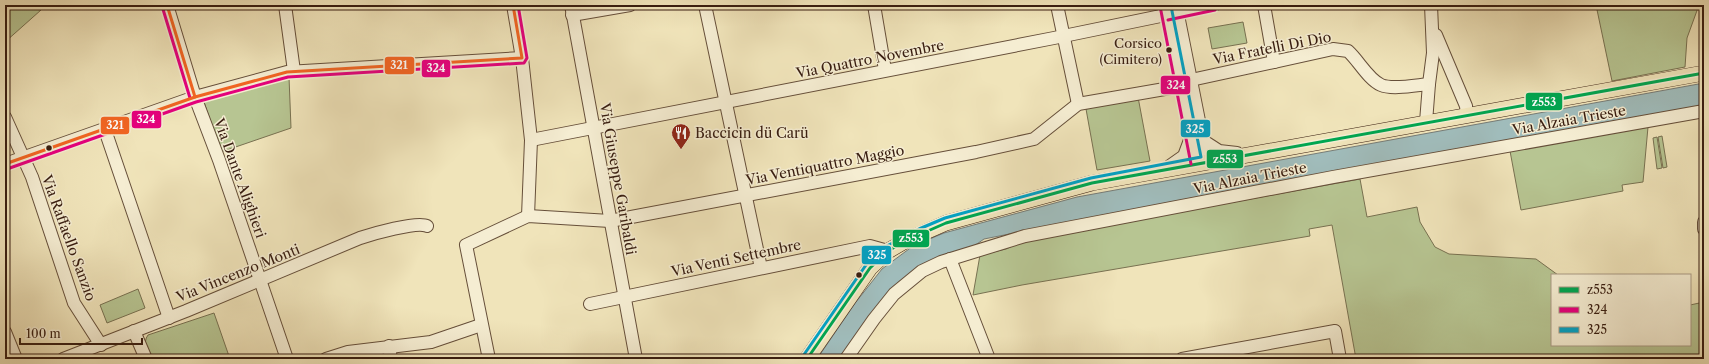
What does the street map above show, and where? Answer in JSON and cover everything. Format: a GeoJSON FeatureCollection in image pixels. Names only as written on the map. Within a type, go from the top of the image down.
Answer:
{"type":"FeatureCollection","features":[{"type":"Feature","properties":{"kind":"main road"},"geometry":{"type":"LineString","coordinates":[[807,359],[870,268],[888,251],[921,233],[946,223],[1092,183],[1167,168],[1704,73]]}},
{"type":"Feature","properties":{"kind":"street","name":"Via Dante Alighieri"},"geometry":{"type":"LineString","coordinates":[[167,5],[195,97],[221,164],[287,359]]}},
{"type":"Feature","properties":{"kind":"street"},"geometry":{"type":"LineString","coordinates":[[285,5],[294,71]]}},
{"type":"Feature","properties":{"kind":"street"},"geometry":{"type":"LineString","coordinates":[[513,5],[522,58],[531,140],[528,216]]}},
{"type":"Feature","properties":{"kind":"street"},"geometry":{"type":"LineString","coordinates":[[572,10],[630,5]]}},
{"type":"Feature","properties":{"kind":"street"},"geometry":{"type":"LineString","coordinates":[[705,5],[761,268]]}},
{"type":"Feature","properties":{"kind":"street"},"geometry":{"type":"LineString","coordinates":[[874,5],[885,70]]}},
{"type":"Feature","properties":{"kind":"street"},"geometry":{"type":"LineString","coordinates":[[1057,5],[1078,104]]}},
{"type":"Feature","properties":{"kind":"street","name":"Via Quattro Novembre"},"geometry":{"type":"LineString","coordinates":[[531,140],[1064,36],[1171,9],[1214,5]]}},
{"type":"Feature","properties":{"kind":"street"},"geometry":{"type":"LineString","coordinates":[[1264,5],[1274,62]]}},
{"type":"Feature","properties":{"kind":"street"},"geometry":{"type":"LineString","coordinates":[[1426,122],[1433,53],[1431,5]]}},
{"type":"Feature","properties":{"kind":"street"},"geometry":{"type":"LineString","coordinates":[[1171,9],[1186,83],[1202,140],[1201,162]]}},
{"type":"Feature","properties":{"kind":"street","name":"Via Giuseppe Garibaldi"},"geometry":{"type":"LineString","coordinates":[[572,10],[636,359]]}},
{"type":"Feature","properties":{"kind":"street"},"geometry":{"type":"LineString","coordinates":[[1433,28],[1466,106],[1467,115]]}},
{"type":"Feature","properties":{"kind":"street","name":"Via Fratelli Di Dio"},"geometry":{"type":"LineString","coordinates":[[1186,83],[1274,62],[1340,49],[1348,51],[1382,86],[1392,87],[1429,84]]}},
{"type":"Feature","properties":{"kind":"street"},"geometry":{"type":"LineString","coordinates":[[14,161],[195,97],[294,71],[522,58]]}},
{"type":"Feature","properties":{"kind":"street"},"geometry":{"type":"LineString","coordinates":[[1167,168],[1184,156],[1189,146],[1190,134],[1186,83]]}},
{"type":"Feature","properties":{"kind":"street","name":"Via Ventiquattro Maggio"},"geometry":{"type":"LineString","coordinates":[[480,325],[466,245],[528,216],[610,221],[746,196],[1034,139],[1078,104],[1186,83]]}},
{"type":"Feature","properties":{"kind":"street","name":"Via Alzaia Trieste"},"geometry":{"type":"LineString","coordinates":[[846,359],[874,319],[894,294],[922,271],[950,259],[1025,236],[1333,177],[1704,111]]}},
{"type":"Feature","properties":{"kind":"street","name":"Via Raffaello Sanzio"},"geometry":{"type":"LineString","coordinates":[[5,117],[14,161]]}},
{"type":"Feature","properties":{"kind":"street"},"geometry":{"type":"LineString","coordinates":[[105,130],[169,318]]}},
{"type":"Feature","properties":{"kind":"street"},"geometry":{"type":"LineString","coordinates":[[1190,134],[1201,162]]}},
{"type":"Feature","properties":{"kind":"street","name":"Via Raffaello Sanzio"},"geometry":{"type":"LineString","coordinates":[[5,136],[14,161],[32,177],[74,303],[101,345]]}},
{"type":"Feature","properties":{"kind":"street"},"geometry":{"type":"LineString","coordinates":[[1202,140],[1223,153],[1248,154]]}},
{"type":"Feature","properties":{"kind":"street"},"geometry":{"type":"LineString","coordinates":[[1704,222],[1704,229]]}},
{"type":"Feature","properties":{"kind":"street","name":"Via Vincenzo Monti"},"geometry":{"type":"LineString","coordinates":[[62,359],[101,345],[260,281],[344,244],[379,232],[420,225],[427,226]]}},
{"type":"Feature","properties":{"kind":"street","name":"Via Venti Settembre"},"geometry":{"type":"LineString","coordinates":[[590,304],[870,246],[888,251]]}},
{"type":"Feature","properties":{"kind":"street"},"geometry":{"type":"LineString","coordinates":[[950,259],[989,359]]}},
{"type":"Feature","properties":{"kind":"street"},"geometry":{"type":"LineString","coordinates":[[326,359],[348,352],[431,342],[480,325],[489,359]]}},
{"type":"Feature","properties":{"kind":"street"},"geometry":{"type":"LineString","coordinates":[[134,331],[146,359]]}},
{"type":"Feature","properties":{"kind":"street"},"geometry":{"type":"LineString","coordinates":[[1182,359],[1335,331],[1340,359]]}},
{"type":"Feature","properties":{"kind":"street"},"geometry":{"type":"LineString","coordinates":[[5,332],[16,359]]}},
{"type":"Feature","properties":{"kind":"street"},"geometry":{"type":"LineString","coordinates":[[389,346],[390,359]]}},
{"type":"Feature","properties":{"kind":"green space"},"geometry":{"type":"Polygon","coordinates":[[[5,5],[41,10],[5,42],[5,5]]]}},
{"type":"Feature","properties":{"kind":"green space"},"geometry":{"type":"Polygon","coordinates":[[[1596,5],[1699,5],[1687,38],[1685,67],[1612,81],[1596,5]]]}},
{"type":"Feature","properties":{"kind":"green space"},"geometry":{"type":"Polygon","coordinates":[[[1243,22],[1247,43],[1212,49],[1208,28],[1243,22]]]}},
{"type":"Feature","properties":{"kind":"green space"},"geometry":{"type":"Polygon","coordinates":[[[289,77],[291,128],[221,152],[204,102],[289,77]]]}},
{"type":"Feature","properties":{"kind":"green space"},"geometry":{"type":"Polygon","coordinates":[[[1138,97],[1150,161],[1097,170],[1086,109],[1138,97]]]}},
{"type":"Feature","properties":{"kind":"green space"},"geometry":{"type":"Polygon","coordinates":[[[1648,127],[1643,182],[1622,185],[1623,191],[1521,210],[1510,151],[1648,127]]]}},
{"type":"Feature","properties":{"kind":"green space"},"geometry":{"type":"Polygon","coordinates":[[[1662,136],[1667,167],[1663,168],[1658,137],[1662,136]]]}},
{"type":"Feature","properties":{"kind":"green space"},"geometry":{"type":"Polygon","coordinates":[[[1657,137],[1662,168],[1657,169],[1653,138],[1657,137]]]}},
{"type":"Feature","properties":{"kind":"green space"},"geometry":{"type":"Polygon","coordinates":[[[1360,179],[1367,217],[1417,207],[1420,222],[1435,247],[1449,254],[1536,259],[1557,274],[1551,274],[1551,346],[1691,346],[1691,305],[1704,302],[1704,359],[1356,359],[1332,225],[1309,229],[1310,236],[1022,285],[973,295],[980,255],[1006,249],[1025,240],[1360,179]]]}},
{"type":"Feature","properties":{"kind":"green space"},"geometry":{"type":"Polygon","coordinates":[[[138,289],[145,308],[107,323],[100,305],[138,289]]]}},
{"type":"Feature","properties":{"kind":"green space"},"geometry":{"type":"Polygon","coordinates":[[[214,313],[230,359],[151,359],[146,344],[146,338],[148,335],[214,313]]]}},
{"type":"Feature","properties":{"kind":"water"},"geometry":{"type":"Polygon","coordinates":[[[1704,83],[1704,105],[1213,194],[984,239],[974,246],[930,262],[842,359],[817,359],[856,302],[882,269],[913,246],[944,233],[1077,197],[1704,83]]]}},
{"type":"Feature","properties":{"kind":"transit line","name":"321"},"geometry":{"type":"LineString","coordinates":[[167,5],[195,97]]}},
{"type":"Feature","properties":{"kind":"transit line","name":"321"},"geometry":{"type":"LineString","coordinates":[[5,164],[195,97],[287,72],[522,58],[513,5]]}},
{"type":"Feature","properties":{"kind":"transit line","name":"324"},"geometry":{"type":"LineString","coordinates":[[7,169],[196,102],[288,77],[524,63],[527,58],[518,5]]}},
{"type":"Feature","properties":{"kind":"transit line","name":"324"},"geometry":{"type":"LineString","coordinates":[[162,6],[190,98]]}},
{"type":"Feature","properties":{"kind":"transit line","name":"324"},"geometry":{"type":"LineString","coordinates":[[1160,6],[1191,164]]}},
{"type":"Feature","properties":{"kind":"transit line","name":"325"},"geometry":{"type":"LineString","coordinates":[[803,356],[866,265],[885,247],[919,229],[945,218],[1091,178],[1201,157],[1171,6]]}},
{"type":"Feature","properties":{"kind":"transit line","name":"324"},"geometry":{"type":"LineString","coordinates":[[1168,20],[1215,10]]}},
{"type":"Feature","properties":{"kind":"transit line","name":"z553"},"geometry":{"type":"LineString","coordinates":[[807,359],[870,268],[888,251],[905,241],[946,223],[1092,183],[1704,73]]}},
{"type":"Feature","properties":{"kind":"place","name":"Corsico (Cimitero)"},"geometry":{"type":"Point","coordinates":[1169,50]}},
{"type":"Feature","properties":{"kind":"place","name":"Baccicin dü Carü"},"geometry":{"type":"Point","coordinates":[681,150]}}]}
